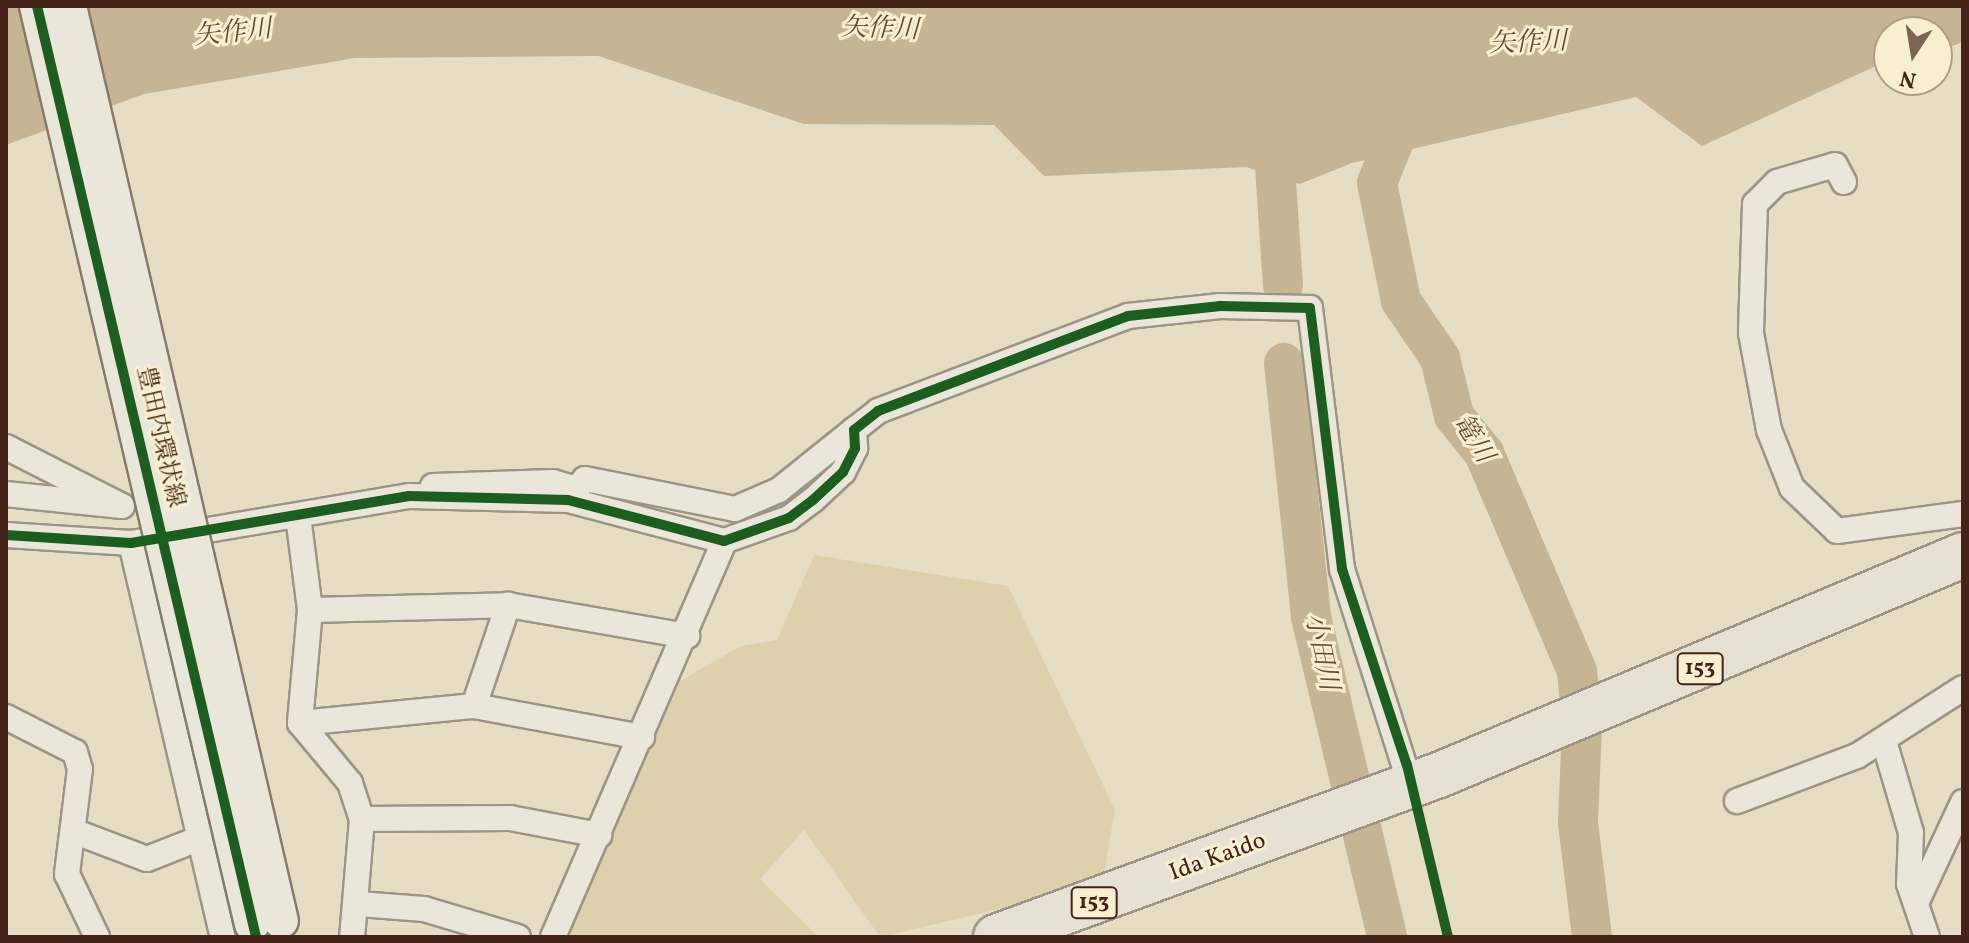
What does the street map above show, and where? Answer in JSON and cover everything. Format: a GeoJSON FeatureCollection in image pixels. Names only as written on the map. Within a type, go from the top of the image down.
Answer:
{"type":"FeatureCollection","features":[{"type":"Feature","properties":{"kind":"highway","name":"153"},"geometry":{"type":"LineString","coordinates":[[1425,780],[1961,557]]}},
{"type":"Feature","properties":{"kind":"highway","name":"Ida Kaido"},"geometry":{"type":"LineString","coordinates":[[996,937],[1040,930],[1425,780]]}},
{"type":"Feature","properties":{"kind":"street","name":"豊田内環状線"},"geometry":{"type":"LineString","coordinates":[[37,6],[252,927]]}},
{"type":"Feature","properties":{"kind":"street","name":"豊田内環状線"},"geometry":{"type":"LineString","coordinates":[[69,6],[252,927]]}},
{"type":"Feature","properties":{"kind":"street"},"geometry":{"type":"LineString","coordinates":[[1844,182],[1835,165],[1777,182],[1755,204],[1751,333],[1769,430],[1792,488],[1837,531],[1963,514]]}},
{"type":"Feature","properties":{"kind":"street"},"geometry":{"type":"LineString","coordinates":[[409,496],[427,487],[472,481],[553,482],[576,489],[585,479],[735,509],[779,490],[878,411],[1128,316],[1220,306],[1310,308],[1342,569],[1425,780]]}},
{"type":"Feature","properties":{"kind":"street"},"geometry":{"type":"LineString","coordinates":[[6,535],[131,543],[409,496],[568,500],[724,541],[789,518],[813,500],[843,472],[855,448],[854,430]]}},
{"type":"Feature","properties":{"kind":"street"},"geometry":{"type":"LineString","coordinates":[[6,447],[122,506],[6,494]]}},
{"type":"Feature","properties":{"kind":"street"},"geometry":{"type":"LineString","coordinates":[[298,516],[310,610],[300,723],[350,783],[362,819],[359,904],[352,937]]}},
{"type":"Feature","properties":{"kind":"street"},"geometry":{"type":"LineString","coordinates":[[553,937],[687,636],[724,541]]}},
{"type":"Feature","properties":{"kind":"street"},"geometry":{"type":"LineString","coordinates":[[131,543],[198,839],[252,927]]}},
{"type":"Feature","properties":{"kind":"street"},"geometry":{"type":"LineString","coordinates":[[310,610],[508,605],[687,636]]}},
{"type":"Feature","properties":{"kind":"street"},"geometry":{"type":"LineString","coordinates":[[474,706],[508,605]]}},
{"type":"Feature","properties":{"kind":"street"},"geometry":{"type":"LineString","coordinates":[[1737,801],[1884,741],[1963,688]]}},
{"type":"Feature","properties":{"kind":"street"},"geometry":{"type":"LineString","coordinates":[[300,723],[474,706],[642,737]]}},
{"type":"Feature","properties":{"kind":"street"},"geometry":{"type":"LineString","coordinates":[[6,717],[75,752],[80,769],[69,887],[97,937]]}},
{"type":"Feature","properties":{"kind":"street"},"geometry":{"type":"LineString","coordinates":[[1884,741],[1911,833],[1909,884],[1918,899],[1927,937]]}},
{"type":"Feature","properties":{"kind":"street"},"geometry":{"type":"LineString","coordinates":[[1918,899],[1963,802]]}},
{"type":"Feature","properties":{"kind":"street"},"geometry":{"type":"LineString","coordinates":[[362,819],[510,818],[599,835]]}},
{"type":"Feature","properties":{"kind":"street"},"geometry":{"type":"LineString","coordinates":[[73,831],[147,859],[198,839]]}},
{"type":"Feature","properties":{"kind":"street"},"geometry":{"type":"LineString","coordinates":[[359,904],[424,909],[518,937]]}},
{"type":"Feature","properties":{"kind":"shaded area"},"geometry":{"type":"Polygon","coordinates":[[[814,555],[1008,586],[1115,810],[1102,885],[880,937],[804,830],[760,879],[819,937],[568,937],[680,681],[741,646],[777,640],[814,555]]]}},
{"type":"Feature","properties":{"kind":"water","name":"矢作川"},"geometry":{"type":"Polygon","coordinates":[[[6,6],[1963,6],[1963,42],[1953,46],[1953,16],[1873,16],[1873,67],[1702,146],[1636,97],[1352,163],[1300,184],[1246,167],[1044,176],[994,125],[804,124],[598,56],[355,58],[144,94],[6,145],[6,6]]]}},
{"type":"Feature","properties":{"kind":"waterway","name":"篭川"},"geometry":{"type":"LineString","coordinates":[[1409,104],[1377,183],[1401,301],[1440,358],[1454,416],[1484,453],[1577,671],[1582,726],[1578,823],[1592,937]]}},
{"type":"Feature","properties":{"kind":"waterway","name":"小田川"},"geometry":{"type":"LineString","coordinates":[[1272,121],[1283,285]]}},
{"type":"Feature","properties":{"kind":"waterway","name":"小田川"},"geometry":{"type":"LineString","coordinates":[[1284,363],[1311,617],[1387,937]]}},
{"type":"Feature","properties":{"kind":"cycle path"},"geometry":{"type":"LineString","coordinates":[[37,6],[256,937]]}},
{"type":"Feature","properties":{"kind":"cycle path"},"geometry":{"type":"LineString","coordinates":[[6,535],[131,543],[409,496],[568,500],[724,541],[789,518],[813,500],[843,472],[855,448],[854,430],[878,411],[1128,316],[1220,306],[1310,308],[1342,569],[1407,765],[1448,937]]}}]}
